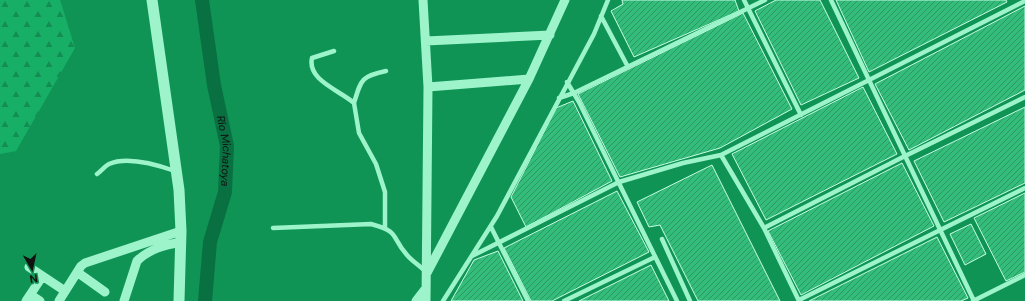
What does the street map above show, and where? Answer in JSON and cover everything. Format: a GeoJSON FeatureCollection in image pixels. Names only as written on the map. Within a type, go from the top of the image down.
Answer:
{"type":"FeatureCollection","features":[{"type":"Feature","properties":{"kind":"street"},"geometry":{"type":"LineString","coordinates":[[152,0],[177,172],[181,231],[179,301]]}},
{"type":"Feature","properties":{"kind":"street"},"geometry":{"type":"LineString","coordinates":[[424,0],[428,87],[428,273],[426,301]]}},
{"type":"Feature","properties":{"kind":"street"},"geometry":{"type":"LineString","coordinates":[[428,273],[529,79],[565,0]]}},
{"type":"Feature","properties":{"kind":"street"},"geometry":{"type":"LineString","coordinates":[[426,41],[550,35]]}},
{"type":"Feature","properties":{"kind":"street"},"geometry":{"type":"LineString","coordinates":[[428,87],[529,79]]}},
{"type":"Feature","properties":{"kind":"street"},"geometry":{"type":"LineString","coordinates":[[59,301],[80,266],[92,260],[181,231]]}},
{"type":"Feature","properties":{"kind":"street"},"geometry":{"type":"LineString","coordinates":[[124,301],[137,261],[153,249],[181,242]]}},
{"type":"Feature","properties":{"kind":"street"},"geometry":{"type":"LineString","coordinates":[[29,267],[64,291]]}},
{"type":"Feature","properties":{"kind":"street"},"geometry":{"type":"LineString","coordinates":[[77,272],[105,292]]}},
{"type":"Feature","properties":{"kind":"street"},"geometry":{"type":"LineString","coordinates":[[40,301],[28,298],[42,277]]}},
{"type":"Feature","properties":{"kind":"street"},"geometry":{"type":"LineString","coordinates":[[416,301],[426,288]]}},
{"type":"Feature","properties":{"kind":"lane"},"geometry":{"type":"LineString","coordinates":[[443,301],[491,227],[567,82],[594,34],[608,0]]}},
{"type":"Feature","properties":{"kind":"lane"},"geometry":{"type":"LineString","coordinates":[[744,0],[801,115]]}},
{"type":"Feature","properties":{"kind":"lane"},"geometry":{"type":"LineString","coordinates":[[559,98],[574,93],[765,0]]}},
{"type":"Feature","properties":{"kind":"lane"},"geometry":{"type":"LineString","coordinates":[[831,0],[868,81],[974,301],[1025,275]]}},
{"type":"Feature","properties":{"kind":"lane"},"geometry":{"type":"LineString","coordinates":[[1013,0],[1016,6]]}},
{"type":"Feature","properties":{"kind":"lane"},"geometry":{"type":"LineString","coordinates":[[471,256],[619,182],[683,163],[721,155],[1025,1]]}},
{"type":"Feature","properties":{"kind":"lane"},"geometry":{"type":"LineString","coordinates":[[601,16],[628,67]]}},
{"type":"Feature","properties":{"kind":"lane"},"geometry":{"type":"LineString","coordinates":[[334,51],[312,58],[310,66],[315,76],[354,103]]}},
{"type":"Feature","properties":{"kind":"lane"},"geometry":{"type":"LineString","coordinates":[[385,228],[385,192],[376,164],[359,134],[354,103],[361,80],[370,74],[386,71]]}},
{"type":"Feature","properties":{"kind":"lane"},"geometry":{"type":"LineString","coordinates":[[567,82],[619,182],[677,301]]}},
{"type":"Feature","properties":{"kind":"lane"},"geometry":{"type":"LineString","coordinates":[[764,228],[1025,97]]}},
{"type":"Feature","properties":{"kind":"lane"},"geometry":{"type":"LineString","coordinates":[[721,155],[764,228],[799,300],[1025,188]]}},
{"type":"Feature","properties":{"kind":"lane"},"geometry":{"type":"LineString","coordinates":[[97,174],[113,163],[136,161],[177,172]]}},
{"type":"Feature","properties":{"kind":"lane"},"geometry":{"type":"LineString","coordinates":[[273,228],[371,224],[385,228],[391,230],[407,256],[428,273]]}},
{"type":"Feature","properties":{"kind":"lane"},"geometry":{"type":"LineString","coordinates":[[491,227],[528,301]]}},
{"type":"Feature","properties":{"kind":"lane"},"geometry":{"type":"LineString","coordinates":[[662,239],[690,301]]}},
{"type":"Feature","properties":{"kind":"lane"},"geometry":{"type":"LineString","coordinates":[[564,301],[655,257]]}},
{"type":"Feature","properties":{"kind":"green space"},"geometry":{"type":"Polygon","coordinates":[[[0,0],[60,0],[75,48],[16,151],[0,154],[0,0]]]}},
{"type":"Feature","properties":{"kind":"building"},"geometry":{"type":"Polygon","coordinates":[[[622,0],[735,0],[739,11],[634,57],[611,11],[623,4],[622,0]]]}},
{"type":"Feature","properties":{"kind":"building"},"geometry":{"type":"Polygon","coordinates":[[[776,0],[820,0],[859,78],[801,105],[755,11],[776,0]]]}},
{"type":"Feature","properties":{"kind":"building"},"geometry":{"type":"Polygon","coordinates":[[[836,0],[1006,0],[1007,2],[869,72],[836,0]]]}},
{"type":"Feature","properties":{"kind":"building"},"geometry":{"type":"Polygon","coordinates":[[[1025,6],[1025,90],[909,150],[875,84],[1025,6]]]}},
{"type":"Feature","properties":{"kind":"building"},"geometry":{"type":"Polygon","coordinates":[[[743,13],[792,109],[720,148],[620,177],[578,94],[743,13]]]}},
{"type":"Feature","properties":{"kind":"building"},"geometry":{"type":"Polygon","coordinates":[[[863,87],[897,154],[766,220],[732,154],[863,87]]]}},
{"type":"Feature","properties":{"kind":"building"},"geometry":{"type":"Polygon","coordinates":[[[573,101],[612,181],[526,227],[511,197],[556,108],[573,101]]]}},
{"type":"Feature","properties":{"kind":"building"},"geometry":{"type":"Polygon","coordinates":[[[1025,107],[1025,183],[944,222],[914,161],[1025,107]]]}},
{"type":"Feature","properties":{"kind":"building"},"geometry":{"type":"Polygon","coordinates":[[[902,163],[934,226],[801,295],[768,231],[902,163]]]}},
{"type":"Feature","properties":{"kind":"building"},"geometry":{"type":"Polygon","coordinates":[[[712,165],[780,301],[698,301],[660,225],[649,227],[637,202],[712,165]]]}},
{"type":"Feature","properties":{"kind":"building"},"geometry":{"type":"Polygon","coordinates":[[[617,191],[649,252],[552,301],[531,301],[504,248],[617,191]]]}},
{"type":"Feature","properties":{"kind":"building"},"geometry":{"type":"Polygon","coordinates":[[[1025,193],[1025,272],[1006,281],[974,218],[1025,193]]]}},
{"type":"Feature","properties":{"kind":"building"},"geometry":{"type":"Polygon","coordinates":[[[971,224],[986,254],[965,265],[950,234],[971,224]]]}},
{"type":"Feature","properties":{"kind":"building"},"geometry":{"type":"Polygon","coordinates":[[[937,237],[968,298],[961,301],[809,301],[937,237]]]}},
{"type":"Feature","properties":{"kind":"building"},"geometry":{"type":"Polygon","coordinates":[[[498,251],[523,301],[451,301],[474,260],[498,251]]]}},
{"type":"Feature","properties":{"kind":"building"},"geometry":{"type":"Polygon","coordinates":[[[651,265],[669,301],[579,301],[651,265]]]}},
{"type":"Feature","properties":{"kind":"waterway","name":"Río Michatoya"},"geometry":{"type":"LineString","coordinates":[[202,0],[214,85],[227,146],[225,192],[210,242],[205,301]]}}]}
